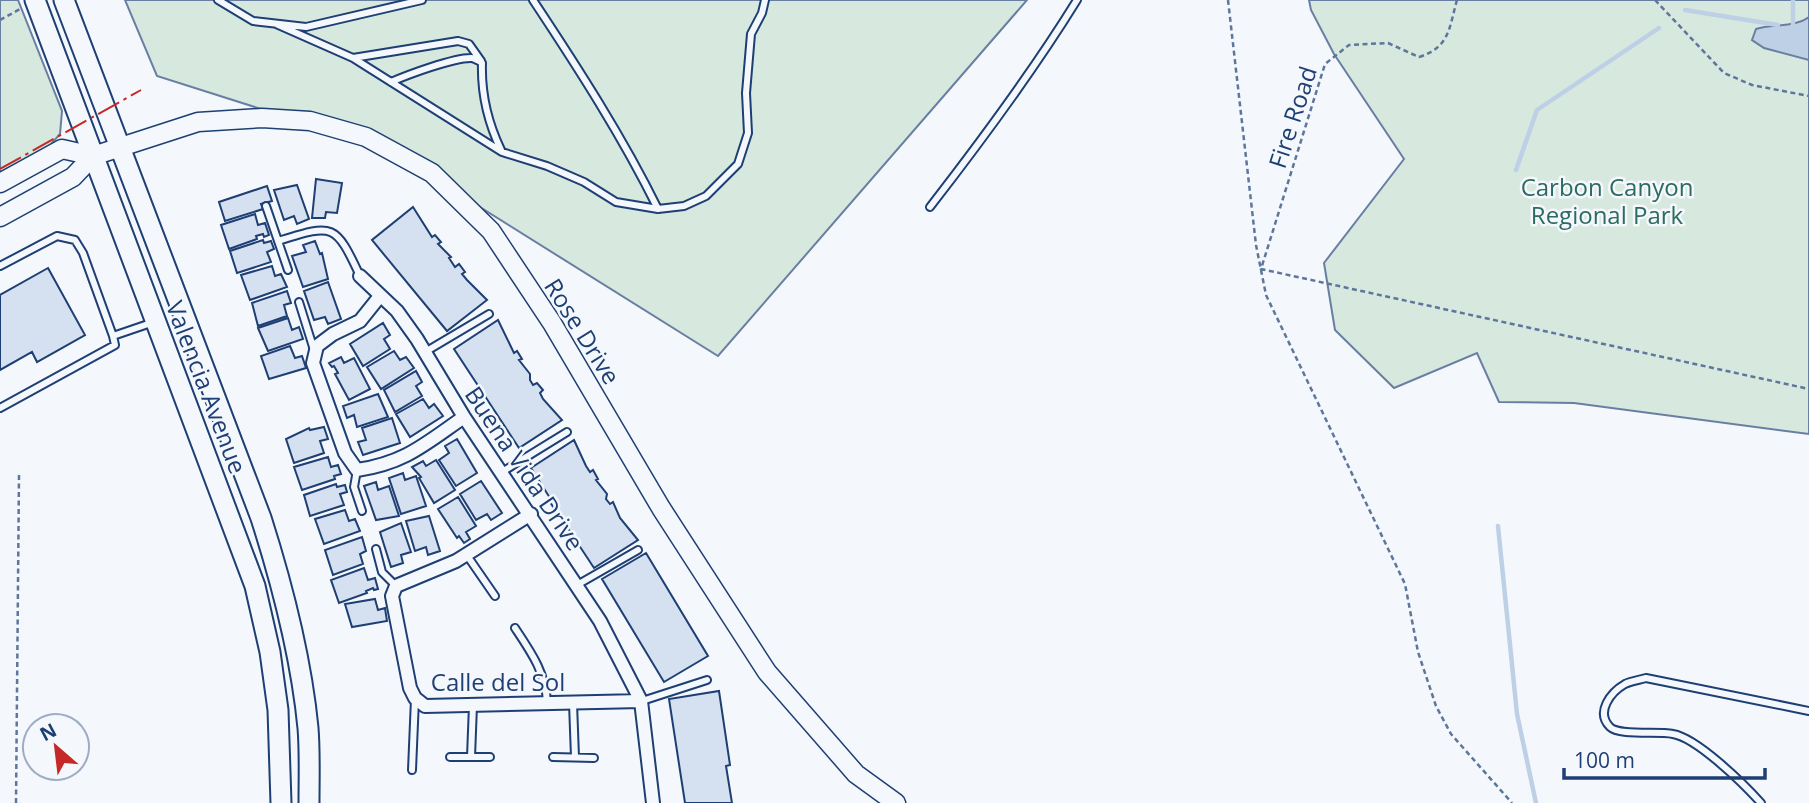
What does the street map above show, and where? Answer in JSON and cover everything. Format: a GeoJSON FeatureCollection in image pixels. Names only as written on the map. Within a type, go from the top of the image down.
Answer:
{"type":"FeatureCollection","features":[{"type":"Feature","properties":{"kind":"main road","name":"Valencia Avenue"},"geometry":{"type":"LineString","coordinates":[[64,0],[261,518],[280,578],[297,649],[308,729],[309,803]]}},
{"type":"Feature","properties":{"kind":"main road","name":"Valencia Avenue"},"geometry":{"type":"LineString","coordinates":[[29,4],[93,156],[255,586],[270,652],[278,710],[281,803]]}},
{"type":"Feature","properties":{"kind":"street","name":"Rose Drive"},"geometry":{"type":"LineString","coordinates":[[93,156],[198,122],[262,118],[310,121],[366,137],[432,173],[491,231],[552,323],[661,508],[767,672],[856,774],[896,803]]}},
{"type":"Feature","properties":{"kind":"street"},"geometry":{"type":"LineString","coordinates":[[0,183],[62,149],[93,156],[74,177],[0,217]]}},
{"type":"Feature","properties":{"kind":"street","name":"Buena Vida Drive"},"geometry":{"type":"LineString","coordinates":[[360,276],[397,311],[600,621],[641,701],[653,803]]}},
{"type":"Feature","properties":{"kind":"street"},"geometry":{"type":"LineString","coordinates":[[380,296],[359,321],[333,334],[317,346],[315,354],[313,363],[345,453],[357,470],[382,466],[407,457],[464,417]]}},
{"type":"Feature","properties":{"kind":"street"},"geometry":{"type":"LineString","coordinates":[[396,586],[456,561],[531,514]]}},
{"type":"Feature","properties":{"kind":"street","name":"Calle del Sol"},"geometry":{"type":"LineString","coordinates":[[396,586],[392,596],[410,688],[415,698],[425,706],[641,701]]}},
{"type":"Feature","properties":{"kind":"lane"},"geometry":{"type":"LineString","coordinates":[[218,0],[253,21],[306,27],[422,0]]}},
{"type":"Feature","properties":{"kind":"lane"},"geometry":{"type":"LineString","coordinates":[[533,0],[586,80],[638,168],[658,209]]}},
{"type":"Feature","properties":{"kind":"lane"},"geometry":{"type":"LineString","coordinates":[[276,24],[353,58],[502,152],[547,166],[584,182],[616,202],[658,209],[684,206],[706,195],[738,164],[748,133],[746,93],[751,34],[762,13],[765,0]]}},
{"type":"Feature","properties":{"kind":"lane"},"geometry":{"type":"LineString","coordinates":[[930,207],[1000,116],[1049,46],[1077,0]]}},
{"type":"Feature","properties":{"kind":"lane"},"geometry":{"type":"LineString","coordinates":[[353,58],[458,41],[469,44],[482,63],[482,91],[490,127],[502,152]]}},
{"type":"Feature","properties":{"kind":"lane"},"geometry":{"type":"LineString","coordinates":[[391,82],[414,72],[452,62],[472,58],[482,63]]}},
{"type":"Feature","properties":{"kind":"lane"},"geometry":{"type":"LineString","coordinates":[[266,206],[288,270]]}},
{"type":"Feature","properties":{"kind":"lane","name":"Buena Vida Drive"},"geometry":{"type":"LineString","coordinates":[[278,241],[319,229],[333,232],[344,242],[360,276]]}},
{"type":"Feature","properties":{"kind":"lane"},"geometry":{"type":"LineString","coordinates":[[0,266],[57,236],[75,240],[83,253],[115,345],[0,408]]}},
{"type":"Feature","properties":{"kind":"lane"},"geometry":{"type":"LineString","coordinates":[[299,302],[315,354]]}},
{"type":"Feature","properties":{"kind":"lane"},"geometry":{"type":"LineString","coordinates":[[425,352],[489,314]]}},
{"type":"Feature","properties":{"kind":"lane"},"geometry":{"type":"LineString","coordinates":[[113,337],[156,321]]}},
{"type":"Feature","properties":{"kind":"lane"},"geometry":{"type":"LineString","coordinates":[[502,472],[567,432]]}},
{"type":"Feature","properties":{"kind":"lane"},"geometry":{"type":"LineString","coordinates":[[357,470],[354,487],[362,511]]}},
{"type":"Feature","properties":{"kind":"lane"},"geometry":{"type":"LineString","coordinates":[[376,550],[380,568],[396,586]]}},
{"type":"Feature","properties":{"kind":"lane"},"geometry":{"type":"LineString","coordinates":[[577,585],[638,550]]}},
{"type":"Feature","properties":{"kind":"lane"},"geometry":{"type":"LineString","coordinates":[[466,554],[495,596]]}},
{"type":"Feature","properties":{"kind":"lane"},"geometry":{"type":"LineString","coordinates":[[515,628],[538,664],[546,686],[547,703]]}},
{"type":"Feature","properties":{"kind":"lane"},"geometry":{"type":"LineString","coordinates":[[1761,803],[1742,783],[1703,751],[1676,734],[1645,731],[1621,733],[1611,727],[1604,716],[1605,705],[1614,692],[1627,682],[1646,678],[1809,711]]}},
{"type":"Feature","properties":{"kind":"lane"},"geometry":{"type":"LineString","coordinates":[[641,701],[706,680]]}},
{"type":"Feature","properties":{"kind":"lane"},"geometry":{"type":"LineString","coordinates":[[412,770],[415,698]]}},
{"type":"Feature","properties":{"kind":"lane"},"geometry":{"type":"LineString","coordinates":[[573,702],[575,757]]}},
{"type":"Feature","properties":{"kind":"lane"},"geometry":{"type":"LineString","coordinates":[[471,757],[473,705]]}},
{"type":"Feature","properties":{"kind":"lane"},"geometry":{"type":"LineString","coordinates":[[450,757],[490,757]]}},
{"type":"Feature","properties":{"kind":"lane"},"geometry":{"type":"LineString","coordinates":[[553,757],[594,758]]}},
{"type":"Feature","properties":{"kind":"path"},"geometry":{"type":"LineString","coordinates":[[1228,0],[1256,245],[1266,295],[1405,584],[1418,652],[1436,706],[1451,734],[1512,803]]}},
{"type":"Feature","properties":{"kind":"path","name":"Fire Road"},"geometry":{"type":"LineString","coordinates":[[1261,269],[1325,64],[1349,45],[1388,43],[1419,57],[1434,52],[1446,39],[1457,0]]}},
{"type":"Feature","properties":{"kind":"path"},"geometry":{"type":"LineString","coordinates":[[1654,0],[1724,73],[1752,85],[1809,96]]}},
{"type":"Feature","properties":{"kind":"path"},"geometry":{"type":"LineString","coordinates":[[0,20],[29,4]]}},
{"type":"Feature","properties":{"kind":"path"},"geometry":{"type":"LineString","coordinates":[[1261,269],[1809,389]]}},
{"type":"Feature","properties":{"kind":"path"},"geometry":{"type":"LineString","coordinates":[[16,803],[19,474]]}},
{"type":"Feature","properties":{"kind":"green space"},"geometry":{"type":"Polygon","coordinates":[[[0,0],[18,0],[62,111],[60,134],[45,151],[0,176],[0,0]]]}},
{"type":"Feature","properties":{"kind":"green space"},"geometry":{"type":"Polygon","coordinates":[[[125,0],[1027,0],[718,356],[387,149],[157,76],[125,0]]]}},
{"type":"Feature","properties":{"kind":"green space","name":"Carbon Canyon Regional Park"},"geometry":{"type":"Polygon","coordinates":[[[1309,0],[1809,0],[1809,434],[1574,403],[1499,402],[1477,353],[1394,388],[1335,330],[1324,263],[1404,159],[1334,54],[1311,10],[1309,0]]]}},
{"type":"Feature","properties":{"kind":"water"},"geometry":{"type":"Polygon","coordinates":[[[1809,17],[1809,60],[1764,48],[1752,40],[1756,29],[1798,22],[1809,17]]]}},
{"type":"Feature","properties":{"kind":"building"},"geometry":{"type":"Polygon","coordinates":[[[316,179],[342,183],[337,213],[326,212],[325,218],[312,218],[316,179]]]}},
{"type":"Feature","properties":{"kind":"building"},"geometry":{"type":"Polygon","coordinates":[[[297,185],[309,219],[297,224],[294,216],[284,220],[274,190],[297,185]]]}},
{"type":"Feature","properties":{"kind":"building"},"geometry":{"type":"Polygon","coordinates":[[[267,186],[272,201],[261,204],[263,209],[225,221],[219,202],[267,186]]]}},
{"type":"Feature","properties":{"kind":"building"},"geometry":{"type":"Polygon","coordinates":[[[413,207],[432,237],[435,235],[441,242],[438,244],[451,257],[449,258],[455,267],[459,264],[465,272],[462,274],[487,300],[447,331],[372,240],[413,207]]]}},
{"type":"Feature","properties":{"kind":"building"},"geometry":{"type":"Polygon","coordinates":[[[255,214],[258,225],[265,223],[269,235],[256,236],[257,239],[229,249],[221,225],[255,214]]]}},
{"type":"Feature","properties":{"kind":"building"},"geometry":{"type":"Polygon","coordinates":[[[263,240],[264,243],[271,241],[274,249],[267,252],[271,262],[237,273],[230,251],[263,240]]]}},
{"type":"Feature","properties":{"kind":"building"},"geometry":{"type":"Polygon","coordinates":[[[315,241],[320,254],[322,253],[328,279],[303,287],[292,256],[306,252],[303,245],[315,241]]]}},
{"type":"Feature","properties":{"kind":"building"},"geometry":{"type":"Polygon","coordinates":[[[272,266],[275,276],[281,274],[287,287],[250,300],[241,275],[272,266]]]}},
{"type":"Feature","properties":{"kind":"building"},"geometry":{"type":"Polygon","coordinates":[[[48,268],[85,335],[37,362],[32,352],[0,370],[0,295],[48,268]]]}},
{"type":"Feature","properties":{"kind":"building"},"geometry":{"type":"Polygon","coordinates":[[[328,282],[341,319],[328,324],[325,317],[314,320],[304,291],[328,282]]]}},
{"type":"Feature","properties":{"kind":"building"},"geometry":{"type":"Polygon","coordinates":[[[287,291],[291,303],[284,305],[287,316],[258,326],[252,303],[287,291]]]}},
{"type":"Feature","properties":{"kind":"building"},"geometry":{"type":"Polygon","coordinates":[[[288,318],[292,330],[299,327],[303,339],[268,351],[258,328],[288,318]]]}},
{"type":"Feature","properties":{"kind":"building"},"geometry":{"type":"Polygon","coordinates":[[[498,320],[514,353],[517,351],[522,359],[519,360],[530,374],[533,385],[537,383],[543,390],[540,393],[543,399],[562,420],[519,448],[454,349],[498,320]]]}},
{"type":"Feature","properties":{"kind":"building"},"geometry":{"type":"Polygon","coordinates":[[[383,323],[390,335],[384,339],[390,349],[363,366],[350,344],[383,323]]]}},
{"type":"Feature","properties":{"kind":"building"},"geometry":{"type":"Polygon","coordinates":[[[290,346],[295,358],[302,356],[306,368],[269,379],[261,356],[290,346]]]}},
{"type":"Feature","properties":{"kind":"building"},"geometry":{"type":"Polygon","coordinates":[[[394,351],[400,360],[406,357],[414,368],[381,389],[367,367],[394,351]]]}},
{"type":"Feature","properties":{"kind":"building"},"geometry":{"type":"Polygon","coordinates":[[[341,357],[344,363],[354,358],[370,389],[349,400],[335,374],[338,373],[329,363],[341,357]]]}},
{"type":"Feature","properties":{"kind":"building"},"geometry":{"type":"Polygon","coordinates":[[[416,371],[422,382],[416,386],[422,396],[395,412],[384,390],[416,371]]]}},
{"type":"Feature","properties":{"kind":"building"},"geometry":{"type":"Polygon","coordinates":[[[378,394],[388,417],[357,427],[354,415],[347,418],[343,406],[378,394]]]}},
{"type":"Feature","properties":{"kind":"building"},"geometry":{"type":"Polygon","coordinates":[[[423,399],[429,408],[434,404],[443,416],[410,437],[396,414],[423,399]]]}},
{"type":"Feature","properties":{"kind":"building"},"geometry":{"type":"Polygon","coordinates":[[[392,418],[400,443],[363,455],[358,442],[366,440],[362,428],[392,418]]]}},
{"type":"Feature","properties":{"kind":"building"},"geometry":{"type":"Polygon","coordinates":[[[324,427],[328,439],[320,441],[324,453],[294,463],[286,439],[309,428],[324,427]]]}},
{"type":"Feature","properties":{"kind":"building"},"geometry":{"type":"Polygon","coordinates":[[[457,439],[477,473],[456,486],[439,460],[449,453],[445,446],[457,439]]]}},
{"type":"Feature","properties":{"kind":"building"},"geometry":{"type":"Polygon","coordinates":[[[574,440],[586,466],[590,472],[593,470],[598,479],[596,480],[607,494],[606,499],[610,504],[613,502],[620,518],[638,540],[594,568],[548,499],[550,498],[531,468],[574,440]]]}},
{"type":"Feature","properties":{"kind":"building"},"geometry":{"type":"Polygon","coordinates":[[[328,457],[331,467],[338,465],[341,474],[334,476],[335,479],[302,490],[294,467],[328,457]]]}},
{"type":"Feature","properties":{"kind":"building"},"geometry":{"type":"Polygon","coordinates":[[[436,460],[455,490],[434,503],[419,478],[421,477],[412,467],[423,461],[426,466],[436,460]]]}},
{"type":"Feature","properties":{"kind":"building"},"geometry":{"type":"Polygon","coordinates":[[[403,473],[405,480],[416,476],[426,506],[401,514],[389,478],[403,473]]]}},
{"type":"Feature","properties":{"kind":"building"},"geometry":{"type":"Polygon","coordinates":[[[481,481],[502,513],[491,520],[487,514],[476,520],[460,494],[481,481]]]}},
{"type":"Feature","properties":{"kind":"building"},"geometry":{"type":"Polygon","coordinates":[[[376,482],[378,490],[389,486],[399,516],[376,520],[364,486],[376,482]]]}},
{"type":"Feature","properties":{"kind":"building"},"geometry":{"type":"Polygon","coordinates":[[[336,484],[337,487],[345,485],[347,492],[340,494],[344,505],[310,516],[304,495],[336,484]]]}},
{"type":"Feature","properties":{"kind":"building"},"geometry":{"type":"Polygon","coordinates":[[[458,497],[476,526],[466,532],[470,539],[464,543],[459,536],[457,538],[438,509],[458,497]]]}},
{"type":"Feature","properties":{"kind":"building"},"geometry":{"type":"Polygon","coordinates":[[[345,510],[349,521],[355,519],[360,531],[324,544],[315,519],[345,510]]]}},
{"type":"Feature","properties":{"kind":"building"},"geometry":{"type":"Polygon","coordinates":[[[429,516],[440,551],[428,555],[426,547],[415,551],[406,521],[429,516]]]}},
{"type":"Feature","properties":{"kind":"building"},"geometry":{"type":"Polygon","coordinates":[[[401,523],[411,552],[401,555],[403,563],[391,567],[380,532],[401,523]]]}},
{"type":"Feature","properties":{"kind":"building"},"geometry":{"type":"Polygon","coordinates":[[[362,537],[366,551],[360,554],[363,564],[333,575],[325,550],[362,537]]]}},
{"type":"Feature","properties":{"kind":"building"},"geometry":{"type":"Polygon","coordinates":[[[646,553],[708,656],[664,682],[602,579],[646,553]]]}},
{"type":"Feature","properties":{"kind":"building"},"geometry":{"type":"Polygon","coordinates":[[[364,568],[368,580],[375,578],[378,589],[373,588],[366,591],[367,593],[339,603],[331,580],[364,568]]]}},
{"type":"Feature","properties":{"kind":"building"},"geometry":{"type":"Polygon","coordinates":[[[375,599],[378,610],[385,608],[387,621],[352,627],[345,604],[375,599]]]}},
{"type":"Feature","properties":{"kind":"building"},"geometry":{"type":"Polygon","coordinates":[[[719,691],[730,765],[726,766],[732,803],[685,803],[669,699],[719,691]]]}},
{"type":"Feature","properties":{"kind":"waterway"},"geometry":{"type":"LineString","coordinates":[[1793,0],[1793,27]]}},
{"type":"Feature","properties":{"kind":"waterway"},"geometry":{"type":"LineString","coordinates":[[1685,10],[1778,25]]}},
{"type":"Feature","properties":{"kind":"waterway"},"geometry":{"type":"LineString","coordinates":[[1516,170],[1537,110],[1659,28]]}},
{"type":"Feature","properties":{"kind":"waterway"},"geometry":{"type":"LineString","coordinates":[[1498,526],[1517,714],[1536,803]]}},
{"type":"Feature","properties":{"kind":"power"},"geometry":{"type":"LineString","coordinates":[[0,169],[141,90]]}}]}
